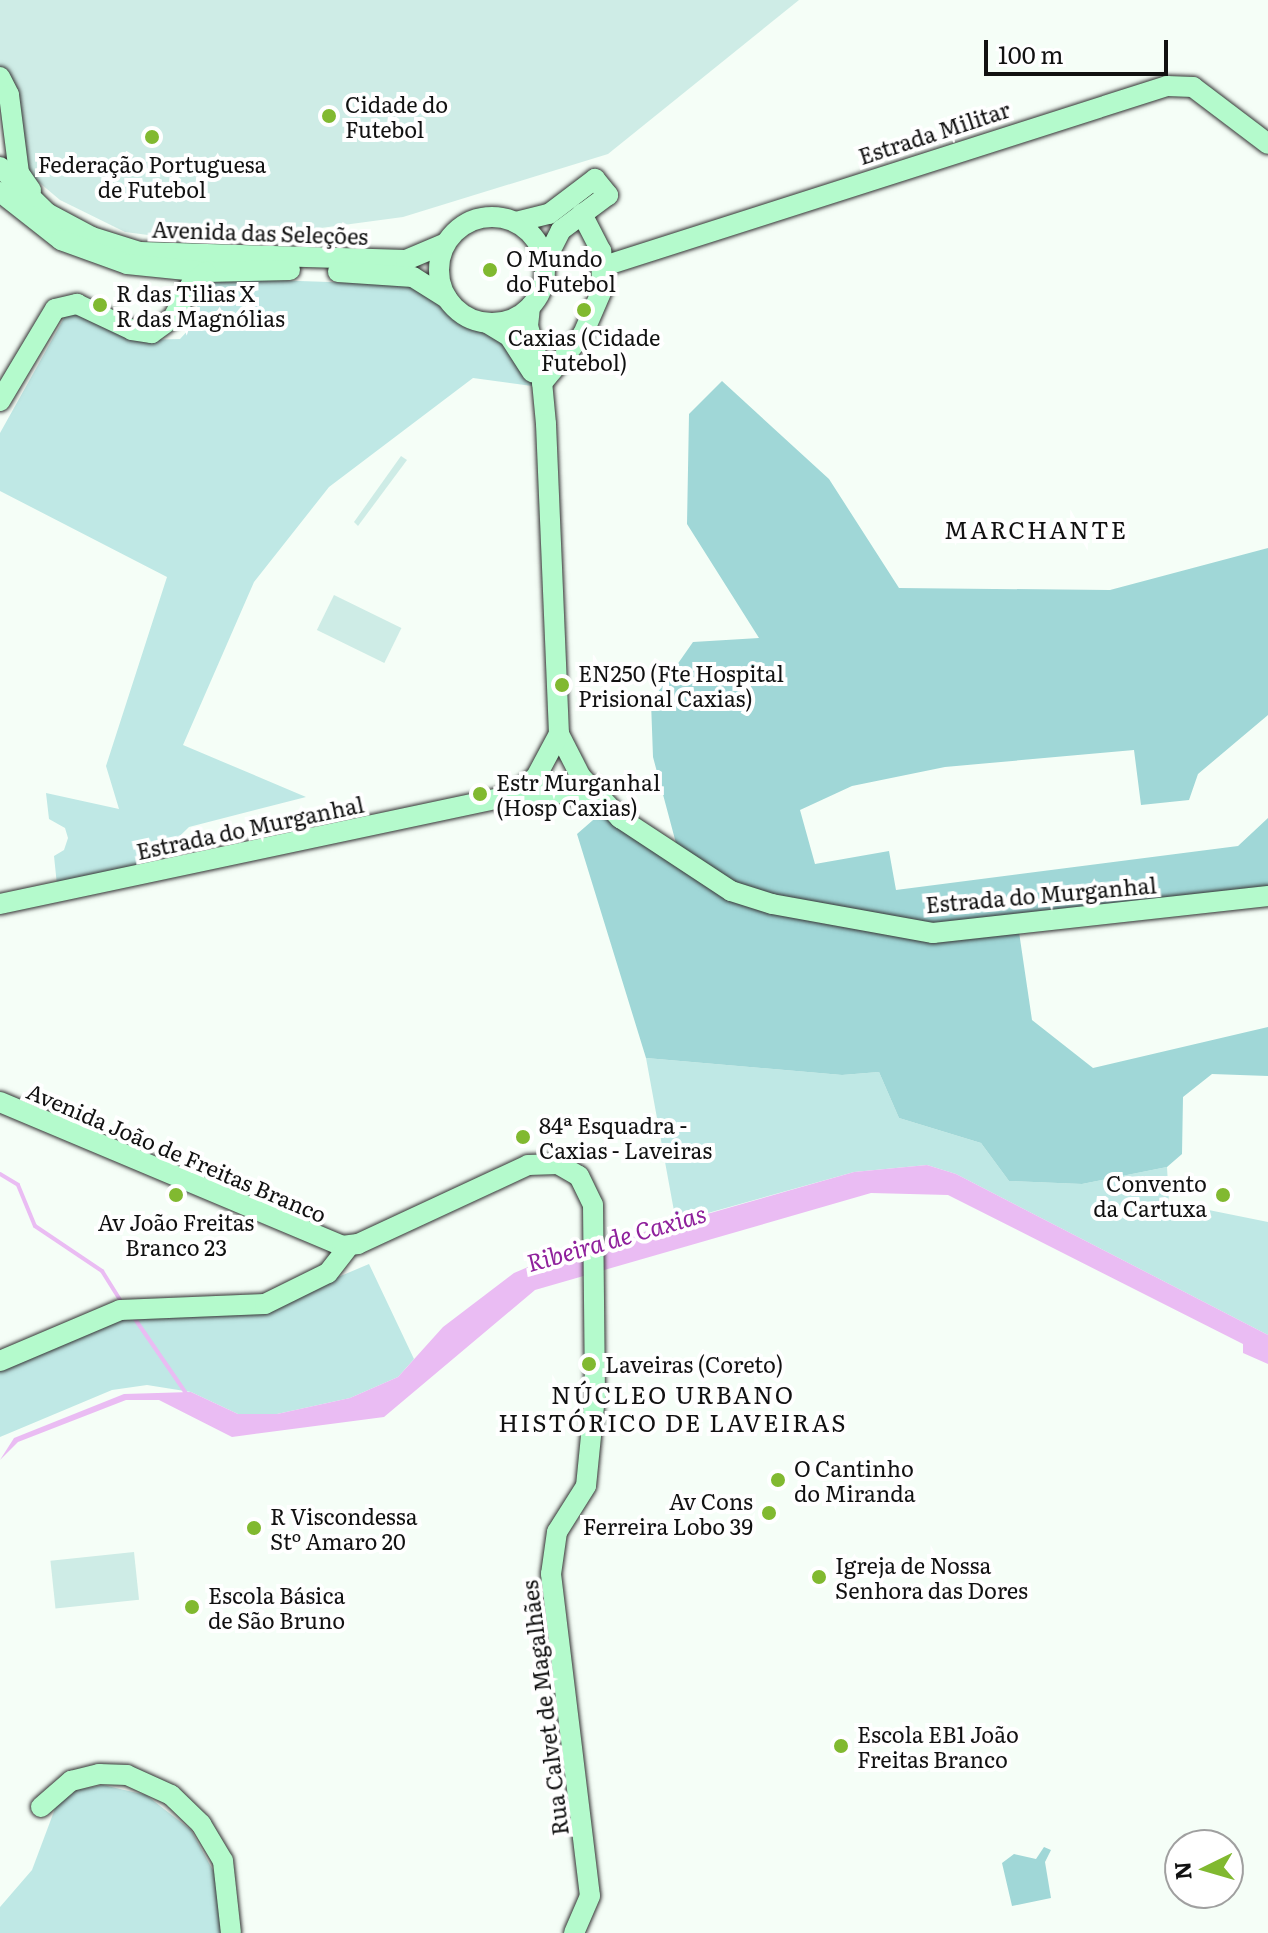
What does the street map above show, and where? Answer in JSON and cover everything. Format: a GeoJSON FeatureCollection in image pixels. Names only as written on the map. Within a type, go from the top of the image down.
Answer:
{"type":"FeatureCollection","features":[{"type":"Feature","properties":{"kind":"street"},"geometry":{"type":"LineString","coordinates":[[0,77],[9,95],[19,173],[47,213]]}},
{"type":"Feature","properties":{"kind":"street","name":"Estrada Militar"},"geometry":{"type":"LineString","coordinates":[[604,266],[1167,86],[1193,87],[1268,144]]}},
{"type":"Feature","properties":{"kind":"street","name":"Avenida das Seleções"},"geometry":{"type":"LineString","coordinates":[[0,167],[47,213],[92,237],[163,255],[406,260],[446,243]]}},
{"type":"Feature","properties":{"kind":"street"},"geometry":{"type":"LineString","coordinates":[[541,784],[559,734],[543,391],[528,326],[530,307],[544,282],[545,262],[555,237],[608,195],[595,179],[549,214],[516,222],[477,219],[446,243],[439,271],[448,299],[461,313],[487,323],[519,349],[543,391]]}},
{"type":"Feature","properties":{"kind":"street","name":"Avenida das Seleções"},"geometry":{"type":"LineString","coordinates":[[0,192],[61,240],[155,269],[206,272],[293,270],[413,277],[448,299]]}},
{"type":"Feature","properties":{"kind":"street"},"geometry":{"type":"LineString","coordinates":[[543,391],[595,312],[604,266],[598,240],[582,214]]}},
{"type":"Feature","properties":{"kind":"street"},"geometry":{"type":"LineString","coordinates":[[516,222],[532,235],[545,262]]}},
{"type":"Feature","properties":{"kind":"street"},"geometry":{"type":"LineString","coordinates":[[155,269],[173,284],[178,309]]}},
{"type":"Feature","properties":{"kind":"street"},"geometry":{"type":"LineString","coordinates":[[0,401],[49,315],[60,306],[77,304],[143,333],[162,329],[178,309],[191,284],[206,272]]}},
{"type":"Feature","properties":{"kind":"street"},"geometry":{"type":"LineString","coordinates":[[487,323],[515,318],[530,307]]}},
{"type":"Feature","properties":{"kind":"street"},"geometry":{"type":"LineString","coordinates":[[534,348],[550,357],[569,351]]}},
{"type":"Feature","properties":{"kind":"street","name":"Estrada do Murganhal"},"geometry":{"type":"LineString","coordinates":[[559,734],[581,777],[608,807],[682,863],[731,891],[772,904],[933,933],[1268,896]]}},
{"type":"Feature","properties":{"kind":"street","name":"Estrada do Murganhal"},"geometry":{"type":"LineString","coordinates":[[0,904],[510,796],[541,784],[552,770],[581,777]]}},
{"type":"Feature","properties":{"kind":"street","name":"Estrada do Murganhal"},"geometry":{"type":"LineString","coordinates":[[541,784],[608,807]]}},
{"type":"Feature","properties":{"kind":"street","name":"Avenida João de Freitas Branco"},"geometry":{"type":"LineString","coordinates":[[0,1102],[300,1233],[349,1246]]}},
{"type":"Feature","properties":{"kind":"street","name":"Rua Calvet de Magalhães"},"geometry":{"type":"LineString","coordinates":[[349,1246],[516,1169],[547,1163],[569,1169],[588,1189],[597,1272],[590,1464],[580,1500],[557,1532],[551,1574],[590,1896],[574,1933]]}},
{"type":"Feature","properties":{"kind":"street"},"geometry":{"type":"LineString","coordinates":[[0,1361],[120,1310],[265,1304],[328,1273],[349,1246]]}},
{"type":"Feature","properties":{"kind":"street"},"geometry":{"type":"LineString","coordinates":[[41,1807],[71,1781],[99,1774],[127,1775],[171,1795],[201,1824],[223,1861],[231,1933]]}},
{"type":"Feature","properties":{"kind":"shaded area","name":"Cidade do Futebol"},"geometry":{"type":"Polygon","coordinates":[[[0,0],[799,0],[608,154],[403,217],[210,243],[125,232],[60,200],[22,168],[0,100],[0,0]]]}},
{"type":"Feature","properties":{"kind":"shaded area"},"geometry":{"type":"Polygon","coordinates":[[[211,278],[420,285],[449,316],[492,331],[532,376],[532,386],[473,378],[329,487],[254,582],[183,745],[306,797],[189,827],[153,862],[57,885],[54,856],[64,850],[68,838],[65,828],[49,819],[46,793],[119,809],[106,766],[167,577],[0,491],[0,433],[68,311],[141,340],[180,339],[192,326],[201,292],[211,278]]]}},
{"type":"Feature","properties":{"kind":"shaded area"},"geometry":{"type":"Polygon","coordinates":[[[722,381],[829,479],[899,588],[1110,590],[1268,548],[1268,715],[1198,774],[1189,800],[1141,805],[1134,750],[945,767],[852,786],[800,810],[815,864],[889,851],[896,890],[1238,846],[1268,818],[1268,894],[1019,932],[1032,1020],[1093,1068],[1268,1027],[1268,1076],[1212,1074],[1183,1097],[1182,1154],[1167,1167],[1082,1184],[1009,1181],[981,1143],[899,1118],[879,1072],[842,1075],[646,1058],[577,834],[608,807],[681,862],[653,757],[651,702],[693,642],[759,638],[687,524],[689,414],[722,381]]]}},
{"type":"Feature","properties":{"kind":"shaded area"},"geometry":{"type":"Polygon","coordinates":[[[401,456],[407,460],[358,526],[354,522],[401,456]]]}},
{"type":"Feature","properties":{"kind":"shaded area"},"geometry":{"type":"Polygon","coordinates":[[[334,595],[401,628],[384,663],[317,630],[334,595]]]}},
{"type":"Feature","properties":{"kind":"shaded area"},"geometry":{"type":"Polygon","coordinates":[[[646,1058],[842,1075],[879,1072],[899,1118],[981,1143],[1009,1181],[1082,1184],[1167,1167],[1169,1202],[1268,1222],[1268,1335],[956,1174],[927,1165],[854,1172],[676,1222],[646,1058]]]}},
{"type":"Feature","properties":{"kind":"shaded area","name":"Ribeira de Caxias"},"geometry":{"type":"Polygon","coordinates":[[[927,1165],[956,1174],[1268,1335],[1268,1364],[1243,1353],[1243,1344],[948,1195],[871,1193],[535,1290],[384,1417],[232,1437],[159,1400],[126,1400],[18,1442],[0,1460],[14,1438],[124,1394],[191,1392],[238,1414],[277,1414],[350,1398],[398,1377],[443,1327],[514,1273],[542,1261],[854,1172],[927,1165]]]}},
{"type":"Feature","properties":{"kind":"shaded area"},"geometry":{"type":"Polygon","coordinates":[[[369,1264],[414,1359],[398,1377],[350,1398],[277,1414],[238,1414],[191,1392],[147,1385],[112,1390],[0,1437],[0,1366],[120,1315],[253,1313],[369,1264]]]}},
{"type":"Feature","properties":{"kind":"shaded area"},"geometry":{"type":"Polygon","coordinates":[[[134,1552],[139,1600],[55,1609],[50,1561],[134,1552]]]}},
{"type":"Feature","properties":{"kind":"shaded area"},"geometry":{"type":"Polygon","coordinates":[[[103,1785],[146,1795],[191,1830],[216,1876],[221,1933],[0,1933],[0,1907],[32,1870],[56,1806],[77,1790],[103,1785]]]}},
{"type":"Feature","properties":{"kind":"shaded area"},"geometry":{"type":"Polygon","coordinates":[[[1044,1847],[1051,1850],[1045,1862],[1051,1898],[1012,1906],[1002,1863],[1014,1854],[1036,1859],[1044,1847]]]}},
{"type":"Feature","properties":{"kind":"waterway"},"geometry":{"type":"LineString","coordinates":[[0,1174],[18,1185],[35,1226],[102,1271],[121,1301]]}},
{"type":"Feature","properties":{"kind":"waterway"},"geometry":{"type":"LineString","coordinates":[[135,1319],[188,1396]]}},
{"type":"Feature","properties":{"kind":"place","name":"Cidade do Futebol"},"geometry":{"type":"Point","coordinates":[329,116]}},
{"type":"Feature","properties":{"kind":"place","name":"Federação Portuguesa de Futebol"},"geometry":{"type":"Point","coordinates":[152,137]}},
{"type":"Feature","properties":{"kind":"place","name":"O Mundo do Futebol"},"geometry":{"type":"Point","coordinates":[490,270]}},
{"type":"Feature","properties":{"kind":"place","name":"R das Tilias X R das Magnólias"},"geometry":{"type":"Point","coordinates":[100,305]}},
{"type":"Feature","properties":{"kind":"place","name":"Caxias (Cidade Futebol)"},"geometry":{"type":"Point","coordinates":[584,310]}},
{"type":"Feature","properties":{"kind":"place","name":"EN250 (Fte Hospital Prisional Caxias)"},"geometry":{"type":"Point","coordinates":[562,685]}},
{"type":"Feature","properties":{"kind":"place","name":"Estr Murganhal (Hosp Caxias)"},"geometry":{"type":"Point","coordinates":[480,794]}},
{"type":"Feature","properties":{"kind":"place","name":"84ª Esquadra - Caxias - Laveiras"},"geometry":{"type":"Point","coordinates":[523,1137]}},
{"type":"Feature","properties":{"kind":"place","name":"Av João Freitas Branco 23"},"geometry":{"type":"Point","coordinates":[176,1195]}},
{"type":"Feature","properties":{"kind":"place","name":"Convento da Cartuxa"},"geometry":{"type":"Point","coordinates":[1223,1195]}},
{"type":"Feature","properties":{"kind":"place","name":"Laveiras (Coreto)"},"geometry":{"type":"Point","coordinates":[589,1364]}},
{"type":"Feature","properties":{"kind":"place","name":"O Cantinho do Miranda"},"geometry":{"type":"Point","coordinates":[778,1480]}},
{"type":"Feature","properties":{"kind":"place","name":"Av Cons Ferreira Lobo 39"},"geometry":{"type":"Point","coordinates":[769,1513]}},
{"type":"Feature","properties":{"kind":"place","name":"R Viscondessa Stº Amaro 20"},"geometry":{"type":"Point","coordinates":[254,1528]}},
{"type":"Feature","properties":{"kind":"place","name":"Igreja de Nossa Senhora das Dores"},"geometry":{"type":"Point","coordinates":[819,1577]}},
{"type":"Feature","properties":{"kind":"place","name":"Escola Básica de São Bruno"},"geometry":{"type":"Point","coordinates":[192,1607]}},
{"type":"Feature","properties":{"kind":"place","name":"Escola EB1 João Freitas Branco"},"geometry":{"type":"Point","coordinates":[841,1746]}},
{"type":"Feature","properties":{"kind":"district","name":"MARCHANTE"},"geometry":{"type":"Point","coordinates":[1036,529]}},
{"type":"Feature","properties":{"kind":"district","name":"NÚCLEO URBANO HISTÓRICO DE LAVEIRAS"},"geometry":{"type":"Point","coordinates":[673,1408]}}]}
